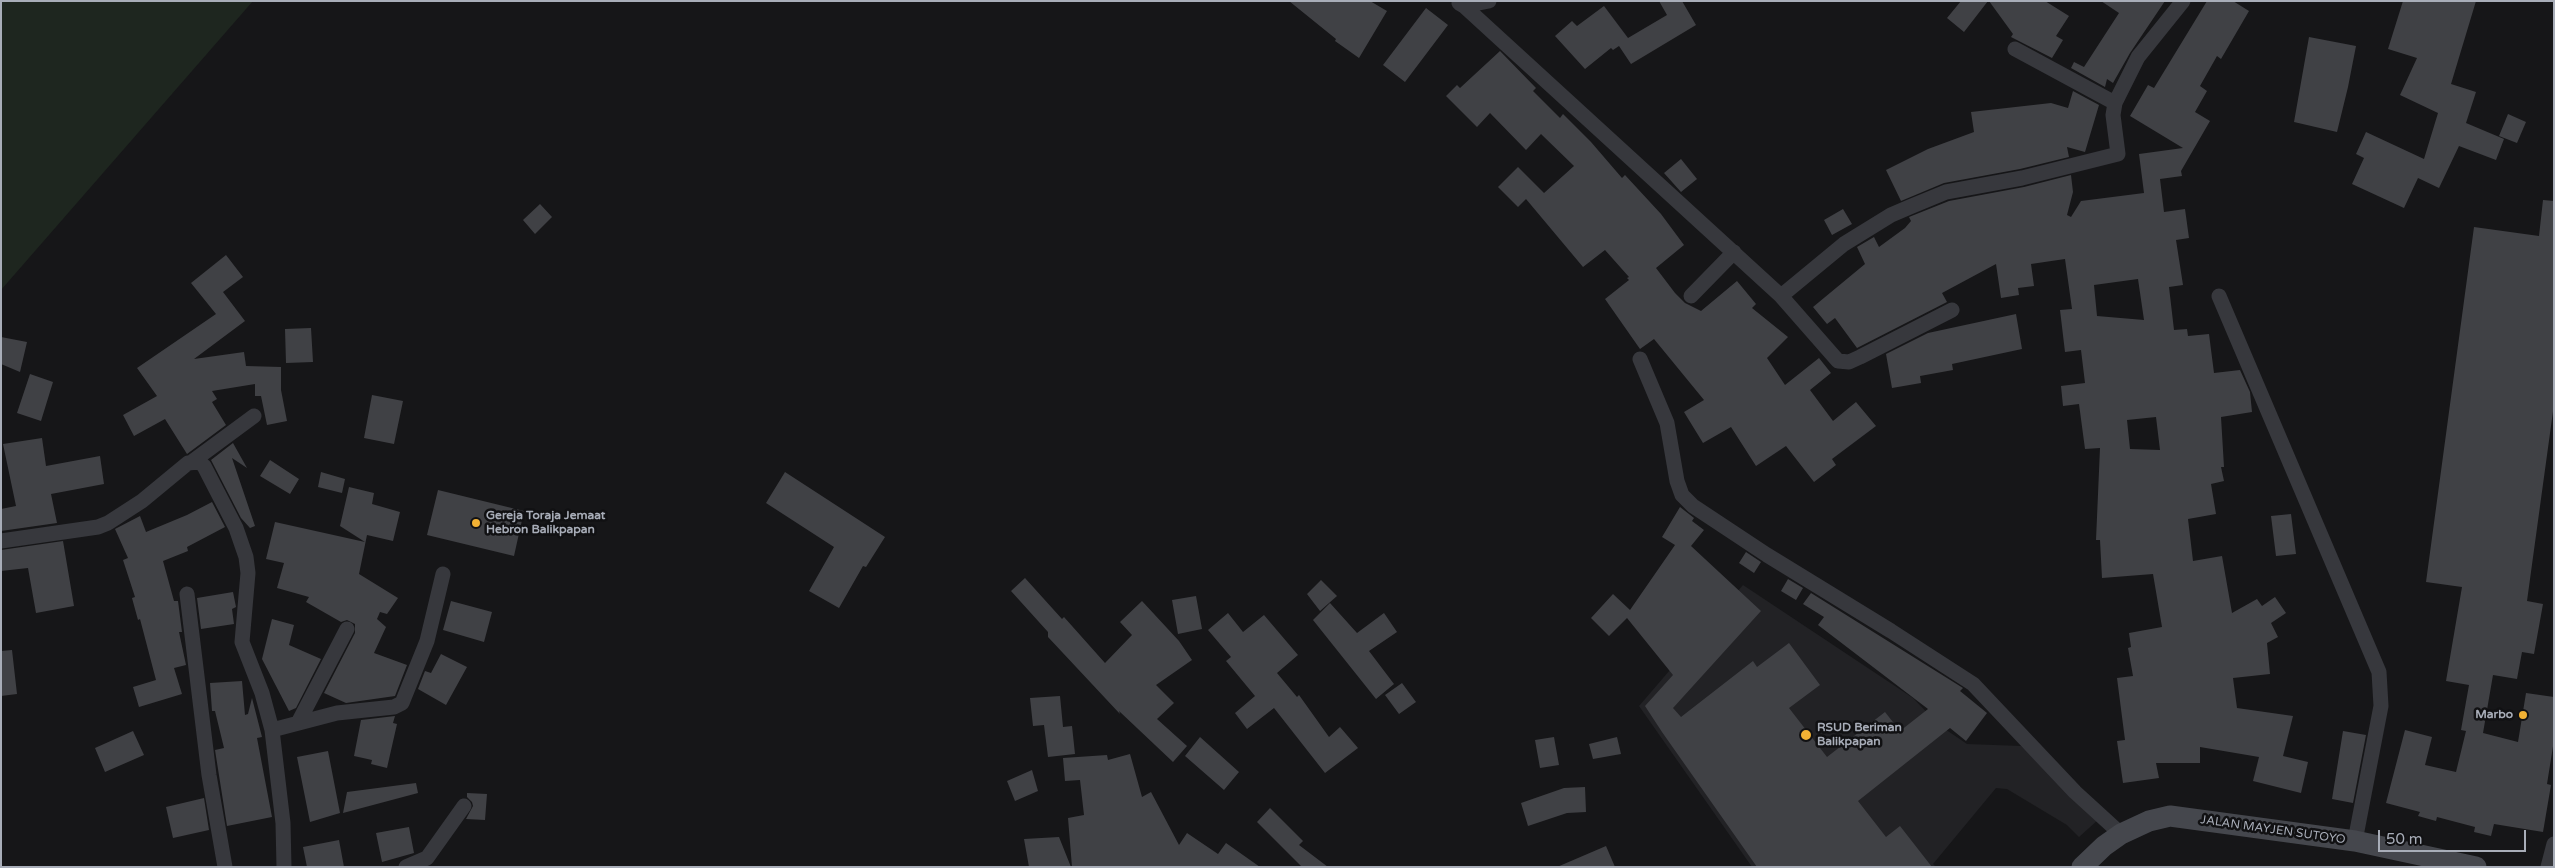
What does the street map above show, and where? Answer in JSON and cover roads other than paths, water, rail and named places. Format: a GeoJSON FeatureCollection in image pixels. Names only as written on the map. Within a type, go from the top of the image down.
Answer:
{"type":"FeatureCollection","features":[{"type":"Feature","properties":{"kind":"main road","name":"JALAN MAYJEN SUTOYO"},"geometry":{"type":"LineString","coordinates":[[2082,867],[2104,846],[2121,834],[2150,821],[2170,816],[2355,841],[2476,867]]}},
{"type":"Feature","properties":{"kind":"street"},"geometry":{"type":"LineString","coordinates":[[1460,4],[1488,1]]}},
{"type":"Feature","properties":{"kind":"street"},"geometry":{"type":"LineString","coordinates":[[1781,296],[1844,244],[1891,215],[1912,206],[1946,192],[2022,178],[2118,154],[2113,115],[2116,102],[2138,57],[2183,1]]}},
{"type":"Feature","properties":{"kind":"street"},"geometry":{"type":"LineString","coordinates":[[1460,4],[1781,296],[1841,362],[1860,357],[1952,310]]}},
{"type":"Feature","properties":{"kind":"street"},"geometry":{"type":"LineString","coordinates":[[2015,49],[2116,102]]}},
{"type":"Feature","properties":{"kind":"street"},"geometry":{"type":"LineString","coordinates":[[1691,296],[1734,252]]}},
{"type":"Feature","properties":{"kind":"street"},"geometry":{"type":"LineString","coordinates":[[2219,296],[2379,672],[2381,706],[2355,841]]}},
{"type":"Feature","properties":{"kind":"street"},"geometry":{"type":"LineString","coordinates":[[1640,359],[1667,423],[1677,481],[1682,495],[1693,506],[1767,555],[1892,630],[1973,684],[2075,792],[2121,834]]}},
{"type":"Feature","properties":{"kind":"street"},"geometry":{"type":"LineString","coordinates":[[1,541],[108,524],[254,416]]}},
{"type":"Feature","properties":{"kind":"street"},"geometry":{"type":"LineString","coordinates":[[194,461],[204,466],[236,528],[246,557],[248,573],[242,642],[262,693],[272,730],[284,823],[284,867]]}},
{"type":"Feature","properties":{"kind":"street"},"geometry":{"type":"LineString","coordinates":[[272,730],[337,713],[394,707],[402,703],[427,641],[442,574]]}},
{"type":"Feature","properties":{"kind":"street"},"geometry":{"type":"LineString","coordinates":[[187,594],[209,775],[225,867]]}},
{"type":"Feature","properties":{"kind":"street"},"geometry":{"type":"LineString","coordinates":[[298,723],[346,629]]}},
{"type":"Feature","properties":{"kind":"street"},"geometry":{"type":"LineString","coordinates":[[406,867],[427,858],[464,806]]}},
{"type":"Feature","properties":{"kind":"street"},"geometry":{"type":"LineString","coordinates":[[2548,867],[2554,844]]}},
{"type":"Feature","properties":{"kind":"place","name":"Gereja Toraja Jemaat Hebron Balikpapan"},"geometry":{"type":"Point","coordinates":[476,523]}},
{"type":"Feature","properties":{"kind":"place","name":"Marbo"},"geometry":{"type":"Point","coordinates":[2523,715]}},
{"type":"Feature","properties":{"kind":"place","name":"RSUD Beriman Balikpapan"},"geometry":{"type":"Point","coordinates":[1806,735]}}]}
